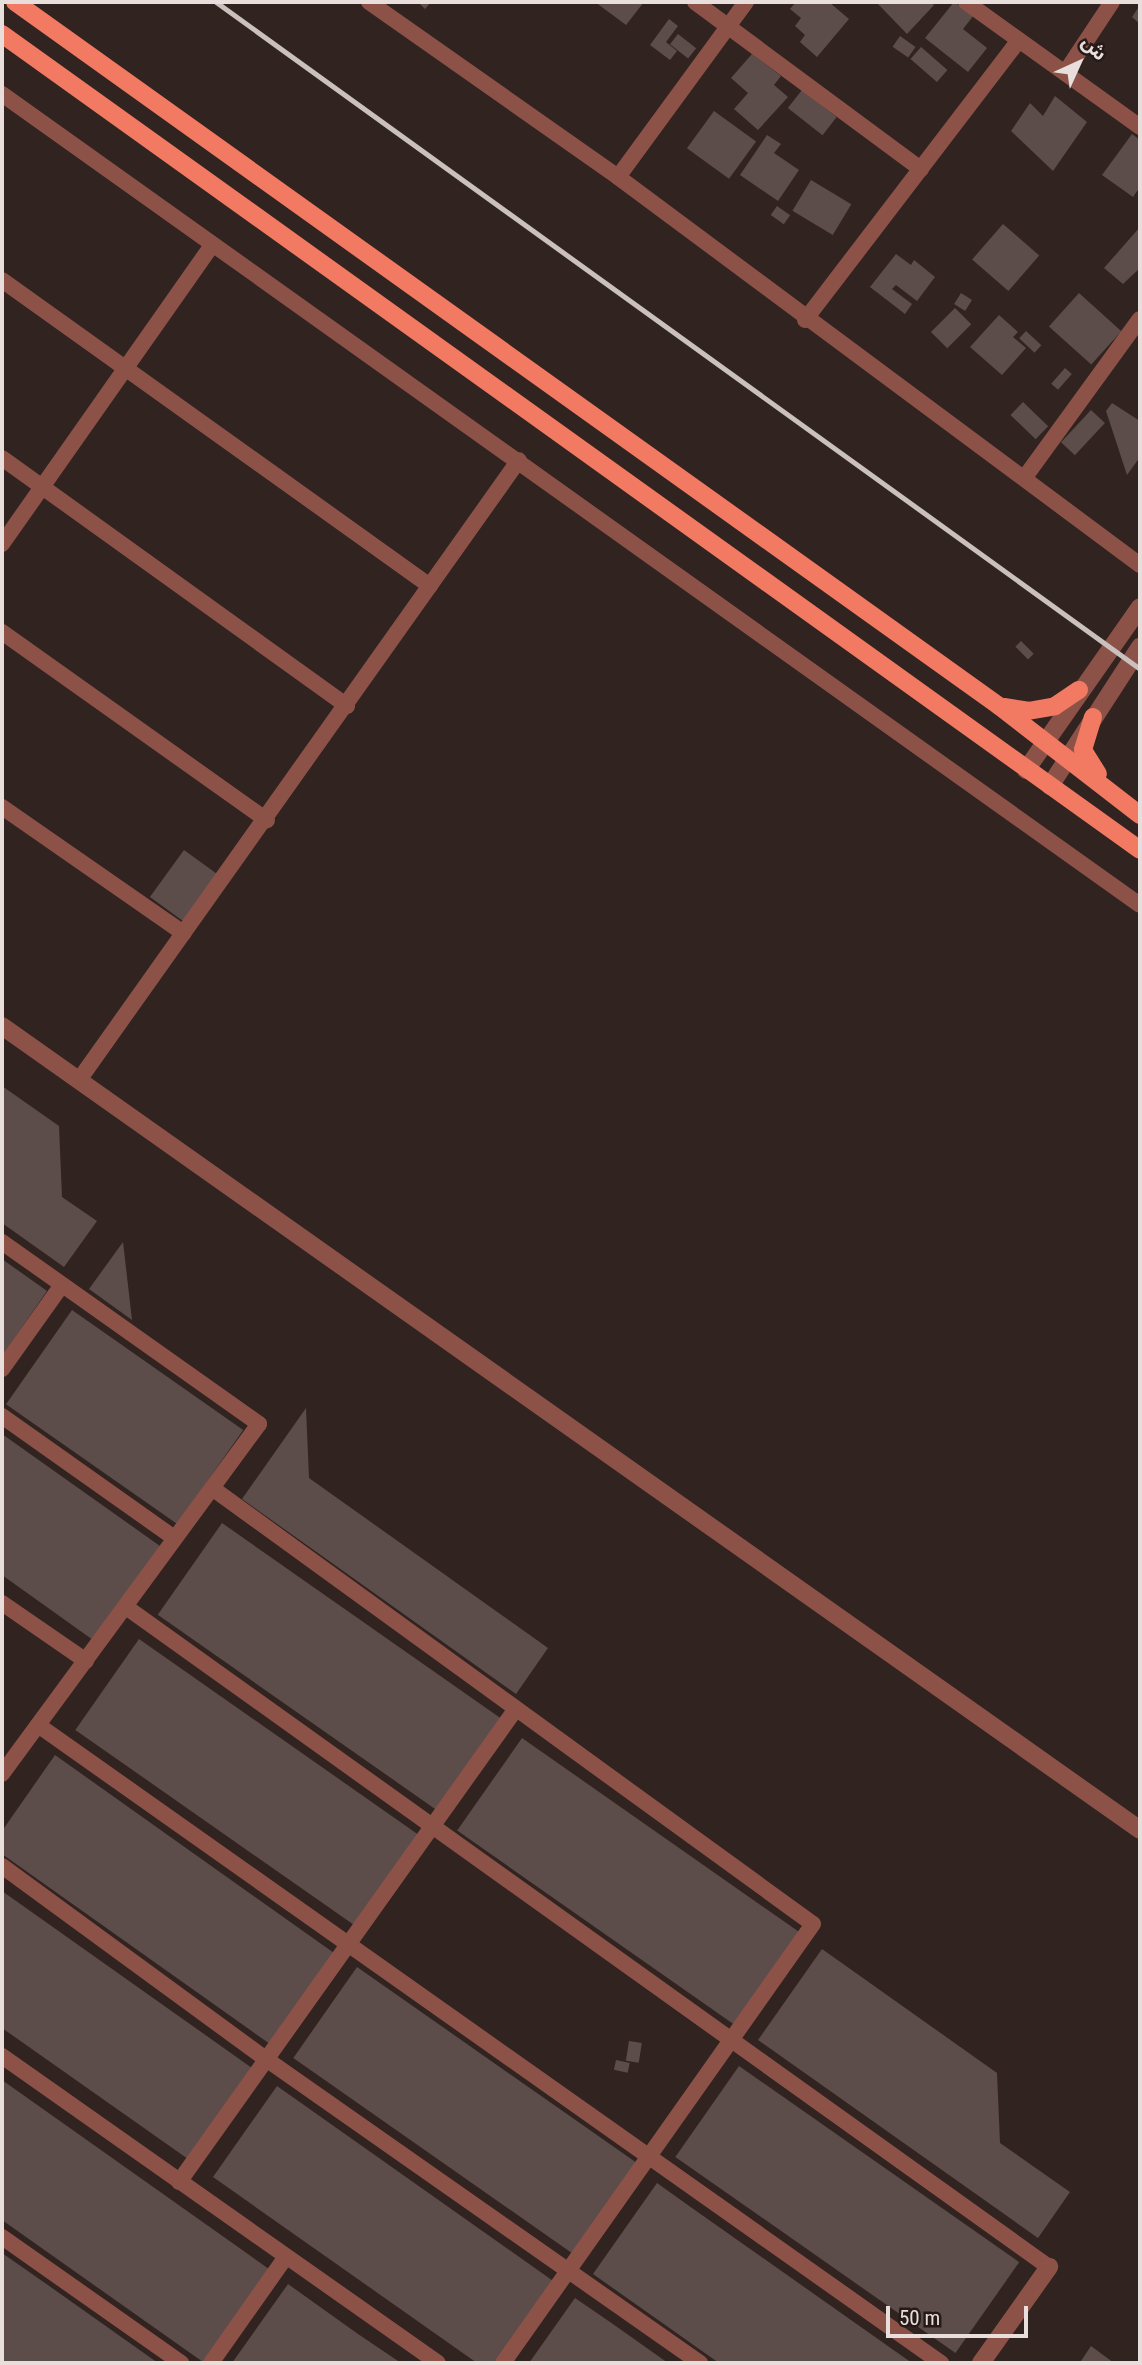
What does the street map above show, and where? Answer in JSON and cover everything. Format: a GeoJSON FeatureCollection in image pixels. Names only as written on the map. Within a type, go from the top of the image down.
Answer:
{"type":"FeatureCollection","features":[{"type":"Feature","properties":{"kind":"main road"},"geometry":{"type":"LineString","coordinates":[[15,2],[999,706],[1140,814]]}},
{"type":"Feature","properties":{"kind":"main road"},"geometry":{"type":"LineString","coordinates":[[2,34],[1140,850]]}},
{"type":"Feature","properties":{"kind":"main road"},"geometry":{"type":"LineString","coordinates":[[999,706],[1037,709],[1055,706],[1079,690]]}},
{"type":"Feature","properties":{"kind":"main road"},"geometry":{"type":"LineString","coordinates":[[1093,718],[1083,750],[1123,802]]}},
{"type":"Feature","properties":{"kind":"street"},"geometry":{"type":"LineString","coordinates":[[28,2],[43,20]]}},
{"type":"Feature","properties":{"kind":"street"},"geometry":{"type":"LineString","coordinates":[[369,2],[618,177],[806,320],[1025,477],[1140,565]]}},
{"type":"Feature","properties":{"kind":"street"},"geometry":{"type":"LineString","coordinates":[[695,2],[921,169]]}},
{"type":"Feature","properties":{"kind":"street"},"geometry":{"type":"LineString","coordinates":[[618,177],[746,2]]}},
{"type":"Feature","properties":{"kind":"street"},"geometry":{"type":"LineString","coordinates":[[966,2],[1140,127]]}},
{"type":"Feature","properties":{"kind":"street"},"geometry":{"type":"LineString","coordinates":[[1065,73],[1112,2]]}},
{"type":"Feature","properties":{"kind":"street"},"geometry":{"type":"LineString","coordinates":[[806,320],[1019,40]]}},
{"type":"Feature","properties":{"kind":"street"},"geometry":{"type":"LineString","coordinates":[[2,94],[1140,905]]}},
{"type":"Feature","properties":{"kind":"street"},"geometry":{"type":"LineString","coordinates":[[2,544],[212,245]]}},
{"type":"Feature","properties":{"kind":"street"},"geometry":{"type":"LineString","coordinates":[[2,280],[430,586]]}},
{"type":"Feature","properties":{"kind":"street"},"geometry":{"type":"LineString","coordinates":[[1025,477],[1140,319]]}},
{"type":"Feature","properties":{"kind":"street"},"geometry":{"type":"LineString","coordinates":[[2,458],[347,706]]}},
{"type":"Feature","properties":{"kind":"street"},"geometry":{"type":"LineString","coordinates":[[79,1080],[267,820],[519,460]]}},
{"type":"Feature","properties":{"kind":"street"},"geometry":{"type":"LineString","coordinates":[[1026,770],[1044,740],[1140,607]]}},
{"type":"Feature","properties":{"kind":"street"},"geometry":{"type":"LineString","coordinates":[[2,632],[267,820]]}},
{"type":"Feature","properties":{"kind":"street"},"geometry":{"type":"LineString","coordinates":[[1050,786],[1140,647]]}},
{"type":"Feature","properties":{"kind":"street"},"geometry":{"type":"LineString","coordinates":[[2,807],[183,933]]}},
{"type":"Feature","properties":{"kind":"street"},"geometry":{"type":"LineString","coordinates":[[2,1026],[1140,1830]]}},
{"type":"Feature","properties":{"kind":"street"},"geometry":{"type":"LineString","coordinates":[[2,1242],[259,1424],[2,1774]]}},
{"type":"Feature","properties":{"kind":"street"},"geometry":{"type":"LineString","coordinates":[[2,1369],[62,1285]]}},
{"type":"Feature","properties":{"kind":"street"},"geometry":{"type":"LineString","coordinates":[[2,1416],[174,1538]]}},
{"type":"Feature","properties":{"kind":"street"},"geometry":{"type":"LineString","coordinates":[[212,1488],[813,1924],[729,2039],[503,2363]]}},
{"type":"Feature","properties":{"kind":"street"},"geometry":{"type":"LineString","coordinates":[[2,1603],[86,1661]]}},
{"type":"Feature","properties":{"kind":"street"},"geometry":{"type":"LineString","coordinates":[[126,1607],[1049,2267],[981,2363]]}},
{"type":"Feature","properties":{"kind":"street"},"geometry":{"type":"LineString","coordinates":[[179,2182],[515,1710]]}},
{"type":"Feature","properties":{"kind":"street"},"geometry":{"type":"LineString","coordinates":[[38,1725],[941,2363]]}},
{"type":"Feature","properties":{"kind":"street"},"geometry":{"type":"LineString","coordinates":[[2,1866],[265,2059],[699,2363]]}},
{"type":"Feature","properties":{"kind":"street"},"geometry":{"type":"LineString","coordinates":[[2,2056],[285,2258],[438,2363]]}},
{"type":"Feature","properties":{"kind":"street"},"geometry":{"type":"LineString","coordinates":[[2,2236],[181,2363]]}},
{"type":"Feature","properties":{"kind":"street"},"geometry":{"type":"LineString","coordinates":[[211,2363],[285,2258]]}},
{"type":"Feature","properties":{"kind":"building"},"geometry":{"type":"Polygon","coordinates":[[[418,2],[431,2],[425,9],[418,2]]]}},
{"type":"Feature","properties":{"kind":"building"},"geometry":{"type":"Polygon","coordinates":[[[595,2],[644,2],[626,25],[595,2]]]}},
{"type":"Feature","properties":{"kind":"building"},"geometry":{"type":"Polygon","coordinates":[[[796,2],[829,2],[849,19],[817,57],[800,42],[805,35],[795,26],[801,18],[790,9],[796,2]]]}},
{"type":"Feature","properties":{"kind":"building"},"geometry":{"type":"Polygon","coordinates":[[[876,2],[931,2],[934,5],[907,34],[876,2]]]}},
{"type":"Feature","properties":{"kind":"building"},"geometry":{"type":"Polygon","coordinates":[[[954,2],[974,15],[963,29],[987,48],[968,72],[925,38],[954,2]]]}},
{"type":"Feature","properties":{"kind":"building"},"geometry":{"type":"Polygon","coordinates":[[[1140,5],[1140,24],[1132,17],[1140,5]]]}},
{"type":"Feature","properties":{"kind":"building"},"geometry":{"type":"Polygon","coordinates":[[[669,19],[678,26],[666,42],[677,51],[670,60],[650,45],[669,19]]]}},
{"type":"Feature","properties":{"kind":"building"},"geometry":{"type":"Polygon","coordinates":[[[678,34],[696,48],[688,58],[670,44],[678,34]]]}},
{"type":"Feature","properties":{"kind":"building"},"geometry":{"type":"Polygon","coordinates":[[[900,36],[916,47],[908,58],[893,47],[900,36]]]}},
{"type":"Feature","properties":{"kind":"building"},"geometry":{"type":"Polygon","coordinates":[[[921,47],[947,70],[937,82],[911,59],[921,47]]]}},
{"type":"Feature","properties":{"kind":"building"},"geometry":{"type":"Polygon","coordinates":[[[752,54],[781,76],[774,85],[788,97],[758,130],[734,109],[748,93],[731,78],[752,54]]]}},
{"type":"Feature","properties":{"kind":"building"},"geometry":{"type":"Polygon","coordinates":[[[802,90],[837,117],[823,135],[788,108],[802,90]]]}},
{"type":"Feature","properties":{"kind":"building"},"geometry":{"type":"Polygon","coordinates":[[[1055,96],[1087,122],[1053,171],[1011,131],[1030,103],[1043,116],[1055,96]]]}},
{"type":"Feature","properties":{"kind":"building"},"geometry":{"type":"Polygon","coordinates":[[[714,111],[756,142],[729,179],[687,148],[714,111]]]}},
{"type":"Feature","properties":{"kind":"building"},"geometry":{"type":"Polygon","coordinates":[[[1132,134],[1140,140],[1140,187],[1133,197],[1102,175],[1132,134]]]}},
{"type":"Feature","properties":{"kind":"building"},"geometry":{"type":"Polygon","coordinates":[[[767,135],[781,144],[774,153],[799,170],[778,201],[740,175],[767,135]]]}},
{"type":"Feature","properties":{"kind":"building"},"geometry":{"type":"Polygon","coordinates":[[[811,180],[851,204],[833,235],[792,211],[811,180]]]}},
{"type":"Feature","properties":{"kind":"building"},"geometry":{"type":"Polygon","coordinates":[[[777,206],[790,215],[784,224],[771,215],[777,206]]]}},
{"type":"Feature","properties":{"kind":"building"},"geometry":{"type":"Polygon","coordinates":[[[1003,224],[1039,255],[1008,291],[972,259],[1003,224]]]}},
{"type":"Feature","properties":{"kind":"building"},"geometry":{"type":"Polygon","coordinates":[[[1140,227],[1140,268],[1123,284],[1104,268],[1140,227]]]}},
{"type":"Feature","properties":{"kind":"building"},"geometry":{"type":"Polygon","coordinates":[[[896,254],[911,265],[914,260],[935,277],[917,301],[896,285],[892,289],[912,304],[905,314],[870,287],[896,254]]]}},
{"type":"Feature","properties":{"kind":"building"},"geometry":{"type":"Polygon","coordinates":[[[961,293],[972,300],[965,311],[954,304],[961,293]]]}},
{"type":"Feature","properties":{"kind":"building"},"geometry":{"type":"Polygon","coordinates":[[[1079,293],[1121,331],[1091,365],[1049,326],[1079,293]]]}},
{"type":"Feature","properties":{"kind":"building"},"geometry":{"type":"Polygon","coordinates":[[[955,308],[971,324],[947,348],[931,332],[955,308]]]}},
{"type":"Feature","properties":{"kind":"building"},"geometry":{"type":"Polygon","coordinates":[[[999,315],[1018,332],[1013,337],[1026,348],[1002,375],[970,347],[999,315]]]}},
{"type":"Feature","properties":{"kind":"building"},"geometry":{"type":"Polygon","coordinates":[[[1026,331],[1041,345],[1035,353],[1019,338],[1026,331]]]}},
{"type":"Feature","properties":{"kind":"building"},"geometry":{"type":"Polygon","coordinates":[[[1065,368],[1072,374],[1058,390],[1051,384],[1065,368]]]}},
{"type":"Feature","properties":{"kind":"building"},"geometry":{"type":"Polygon","coordinates":[[[1023,402],[1048,426],[1036,439],[1010,415],[1023,402]]]}},
{"type":"Feature","properties":{"kind":"building"},"geometry":{"type":"Polygon","coordinates":[[[1112,403],[1140,421],[1140,457],[1127,475],[1106,411],[1112,403]]]}},
{"type":"Feature","properties":{"kind":"building"},"geometry":{"type":"Polygon","coordinates":[[[1091,410],[1105,423],[1075,455],[1061,442],[1091,410]]]}},
{"type":"Feature","properties":{"kind":"building"},"geometry":{"type":"Polygon","coordinates":[[[1021,641],[1034,654],[1028,659],[1015,647],[1021,641]]]}},
{"type":"Feature","properties":{"kind":"building"},"geometry":{"type":"Polygon","coordinates":[[[184,850],[219,875],[185,922],[150,897],[184,850]]]}},
{"type":"Feature","properties":{"kind":"building"},"geometry":{"type":"Polygon","coordinates":[[[2,1086],[59,1126],[62,1197],[97,1221],[64,1267],[2,1223],[2,1086]]]}},
{"type":"Feature","properties":{"kind":"building"},"geometry":{"type":"Polygon","coordinates":[[[123,1242],[132,1320],[89,1289],[123,1242]]]}},
{"type":"Feature","properties":{"kind":"building"},"geometry":{"type":"Polygon","coordinates":[[[2,1259],[47,1291],[2,1356],[2,1259]]]}},
{"type":"Feature","properties":{"kind":"building"},"geometry":{"type":"Polygon","coordinates":[[[72,1310],[243,1430],[177,1524],[6,1404],[72,1310]]]}},
{"type":"Feature","properties":{"kind":"building"},"geometry":{"type":"Polygon","coordinates":[[[306,1408],[309,1478],[548,1648],[516,1694],[242,1499],[306,1408]]]}},
{"type":"Feature","properties":{"kind":"building"},"geometry":{"type":"Polygon","coordinates":[[[2,1434],[160,1546],[93,1640],[2,1575],[2,1434]]]}},
{"type":"Feature","properties":{"kind":"building"},"geometry":{"type":"Polygon","coordinates":[[[222,1523],[502,1719],[438,1811],[158,1615],[222,1523]]]}},
{"type":"Feature","properties":{"kind":"building"},"geometry":{"type":"Polygon","coordinates":[[[139,1639],[419,1835],[355,1926],[75,1730],[139,1639]]]}},
{"type":"Feature","properties":{"kind":"building"},"geometry":{"type":"Polygon","coordinates":[[[522,1738],[799,1932],[734,2024],[457,1831],[522,1738]]]}},
{"type":"Feature","properties":{"kind":"building"},"geometry":{"type":"Polygon","coordinates":[[[55,1755],[334,1953],[270,2044],[2,1854],[2,1831],[55,1755]]]}},
{"type":"Feature","properties":{"kind":"building"},"geometry":{"type":"Polygon","coordinates":[[[2,1891],[252,2068],[188,2159],[2,2028],[2,1891]]]}},
{"type":"Feature","properties":{"kind":"building"},"geometry":{"type":"Polygon","coordinates":[[[822,1949],[997,2073],[1000,2143],[1070,2192],[1038,2238],[758,2040],[822,1949]]]}},
{"type":"Feature","properties":{"kind":"building"},"geometry":{"type":"Polygon","coordinates":[[[357,1967],[638,2164],[574,2255],[293,2058],[357,1967]]]}},
{"type":"Feature","properties":{"kind":"building"},"geometry":{"type":"Polygon","coordinates":[[[629,2041],[642,2043],[639,2063],[626,2061],[629,2041]]]}},
{"type":"Feature","properties":{"kind":"building"},"geometry":{"type":"Polygon","coordinates":[[[616,2060],[630,2063],[628,2073],[614,2070],[616,2060]]]}},
{"type":"Feature","properties":{"kind":"building"},"geometry":{"type":"Polygon","coordinates":[[[739,2066],[1019,2262],[955,2353],[675,2157],[739,2066]]]}},
{"type":"Feature","properties":{"kind":"building"},"geometry":{"type":"Polygon","coordinates":[[[2,2080],[269,2269],[203,2362],[2,2220],[2,2080]]]}},
{"type":"Feature","properties":{"kind":"building"},"geometry":{"type":"Polygon","coordinates":[[[277,2086],[556,2283],[500,2363],[477,2363],[213,2177],[277,2086]]]}},
{"type":"Feature","properties":{"kind":"building"},"geometry":{"type":"Polygon","coordinates":[[[657,2183],[912,2363],[719,2363],[593,2274],[657,2183]]]}},
{"type":"Feature","properties":{"kind":"building"},"geometry":{"type":"Polygon","coordinates":[[[2,2253],[45,2283],[158,2363],[2,2363],[2,2253]]]}},
{"type":"Feature","properties":{"kind":"building"},"geometry":{"type":"Polygon","coordinates":[[[288,2284],[358,2334],[401,2363],[232,2363],[288,2284]]]}},
{"type":"Feature","properties":{"kind":"building"},"geometry":{"type":"Polygon","coordinates":[[[575,2298],[610,2322],[668,2363],[529,2363],[575,2298]]]}},
{"type":"Feature","properties":{"kind":"building"},"geometry":{"type":"Polygon","coordinates":[[[1091,2346],[1114,2363],[1081,2361],[1091,2346]]]}},
{"type":"Feature","properties":{"kind":"railway"},"geometry":{"type":"LineString","coordinates":[[216,2],[1140,669]]}}]}
